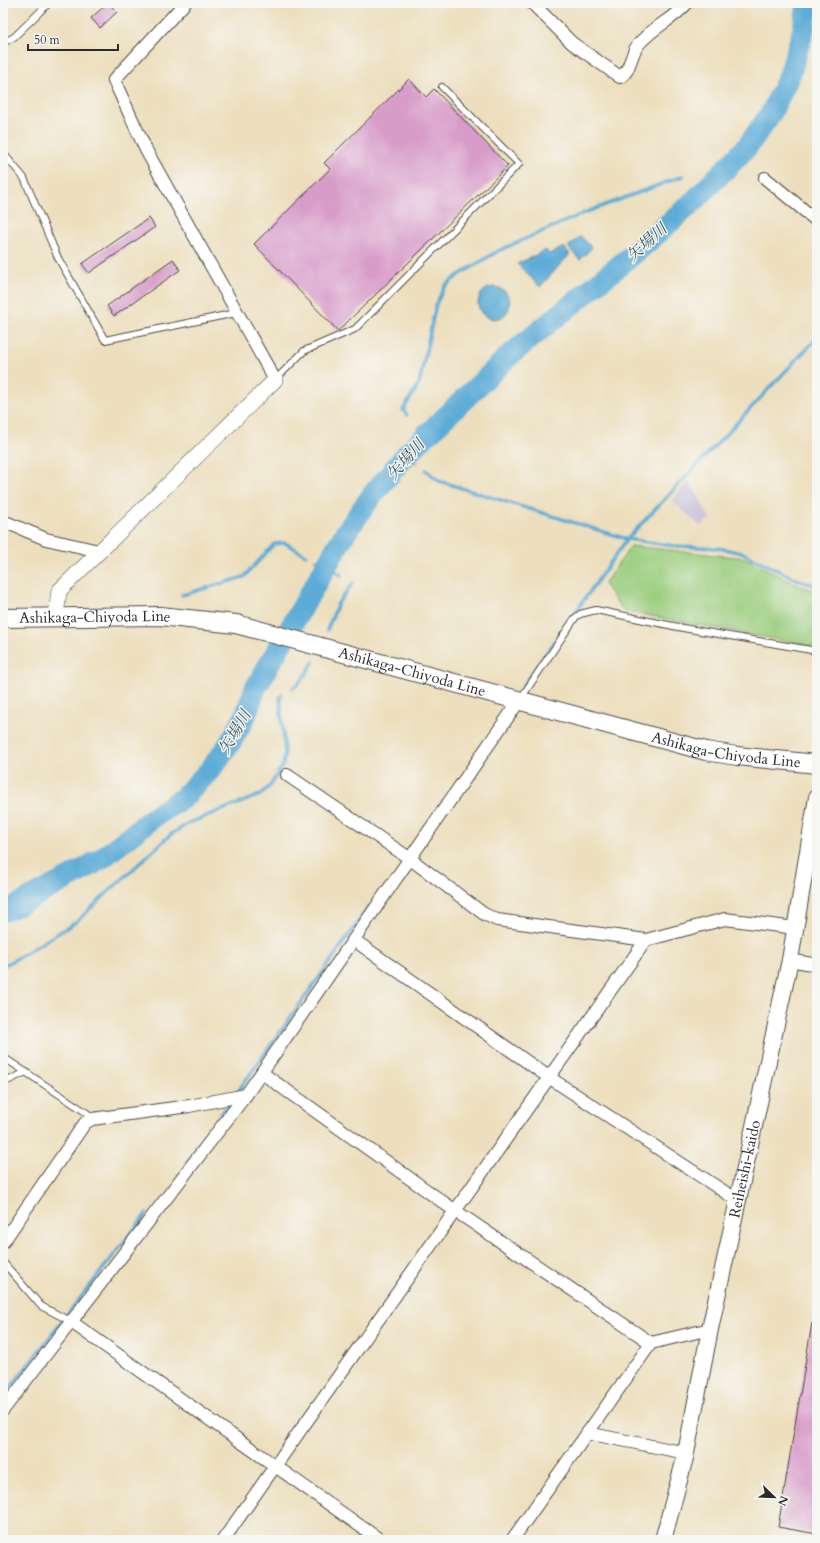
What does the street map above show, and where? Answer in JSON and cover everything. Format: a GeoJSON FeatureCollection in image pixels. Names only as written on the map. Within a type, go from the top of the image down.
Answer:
{"type":"FeatureCollection","features":[{"type":"Feature","properties":{"kind":"main road","name":"Ashikaga-Chiyoda Line"},"geometry":{"type":"LineString","coordinates":[[3,618],[119,615],[182,617],[236,624],[706,751],[737,756],[817,764]]}},
{"type":"Feature","properties":{"kind":"main road","name":"Reiheishi-kaido"},"geometry":{"type":"LineString","coordinates":[[664,1540],[686,1453],[737,1200],[790,960],[817,797]]}},
{"type":"Feature","properties":{"kind":"street"},"geometry":{"type":"LineString","coordinates":[[56,616],[59,591],[275,380],[236,313],[146,150],[114,80],[185,3]]}},
{"type":"Feature","properties":{"kind":"street"},"geometry":{"type":"LineString","coordinates":[[537,4],[572,43],[620,76],[625,73],[635,50],[644,38],[652,30],[683,7]]}},
{"type":"Feature","properties":{"kind":"street"},"geometry":{"type":"LineString","coordinates":[[764,178],[817,221]]}},
{"type":"Feature","properties":{"kind":"street"},"geometry":{"type":"LineString","coordinates":[[3,521],[46,540],[100,551]]}},
{"type":"Feature","properties":{"kind":"street"},"geometry":{"type":"LineString","coordinates":[[3,1410],[70,1321],[246,1095],[519,701]]}},
{"type":"Feature","properties":{"kind":"street"},"geometry":{"type":"LineString","coordinates":[[287,774],[409,858],[471,905],[484,914],[497,920],[646,940],[725,920],[795,928]]}},
{"type":"Feature","properties":{"kind":"street"},"geometry":{"type":"LineString","coordinates":[[354,940],[550,1078],[737,1200]]}},
{"type":"Feature","properties":{"kind":"street"},"geometry":{"type":"LineString","coordinates":[[223,1540],[397,1294],[454,1210],[550,1078],[646,940]]}},
{"type":"Feature","properties":{"kind":"street"},"geometry":{"type":"LineString","coordinates":[[790,960],[817,965]]}},
{"type":"Feature","properties":{"kind":"street"},"geometry":{"type":"LineString","coordinates":[[262,1072],[454,1210],[651,1343]]}},
{"type":"Feature","properties":{"kind":"street"},"geometry":{"type":"LineString","coordinates":[[3,1242],[85,1123],[92,1118],[189,1106],[246,1095]]}},
{"type":"Feature","properties":{"kind":"street"},"geometry":{"type":"LineString","coordinates":[[70,1321],[380,1540]]}},
{"type":"Feature","properties":{"kind":"street"},"geometry":{"type":"LineString","coordinates":[[512,1540],[586,1433],[651,1343],[710,1329]]}},
{"type":"Feature","properties":{"kind":"street"},"geometry":{"type":"LineString","coordinates":[[586,1433],[686,1453]]}},
{"type":"Feature","properties":{"kind":"lane"},"geometry":{"type":"LineString","coordinates":[[3,43],[14,37],[49,3]]}},
{"type":"Feature","properties":{"kind":"lane"},"geometry":{"type":"LineString","coordinates":[[670,3],[683,7]]}},
{"type":"Feature","properties":{"kind":"lane"},"geometry":{"type":"LineString","coordinates":[[275,380],[304,351],[355,329],[519,164],[442,87]]}},
{"type":"Feature","properties":{"kind":"lane"},"geometry":{"type":"LineString","coordinates":[[3,153],[24,178],[58,258],[105,340],[236,313]]}},
{"type":"Feature","properties":{"kind":"lane"},"geometry":{"type":"LineString","coordinates":[[519,701],[575,618],[580,614],[596,610],[684,628],[817,651]]}},
{"type":"Feature","properties":{"kind":"lane"},"geometry":{"type":"LineString","coordinates":[[3,1057],[87,1113],[92,1118]]}},
{"type":"Feature","properties":{"kind":"lane"},"geometry":{"type":"LineString","coordinates":[[3,1083],[26,1072]]}},
{"type":"Feature","properties":{"kind":"lane"},"geometry":{"type":"LineString","coordinates":[[3,1262],[41,1306],[70,1321]]}},
{"type":"Feature","properties":{"kind":"shaded area"},"geometry":{"type":"Polygon","coordinates":[[[687,482],[697,494],[710,519],[700,526],[672,501],[687,482]]]}},
{"type":"Feature","properties":{"kind":"green space"},"geometry":{"type":"Polygon","coordinates":[[[631,546],[746,558],[797,585],[817,591],[817,647],[623,611],[604,584],[631,546]]]}},
{"type":"Feature","properties":{"kind":"water"},"geometry":{"type":"Polygon","coordinates":[[[581,236],[592,248],[580,260],[568,247],[581,236]]]}},
{"type":"Feature","properties":{"kind":"water"},"geometry":{"type":"Polygon","coordinates":[[[564,247],[570,254],[540,287],[517,264],[546,250],[549,254],[564,247]]]}},
{"type":"Feature","properties":{"kind":"water"},"geometry":{"type":"Polygon","coordinates":[[[491,287],[497,287],[507,294],[510,303],[509,309],[503,316],[497,319],[491,319],[481,312],[478,306],[478,300],[485,290],[491,287]]]}},
{"type":"Feature","properties":{"kind":"building"},"geometry":{"type":"Polygon","coordinates":[[[108,3],[117,12],[100,28],[91,18],[108,3]]]}},
{"type":"Feature","properties":{"kind":"building"},"geometry":{"type":"Polygon","coordinates":[[[409,79],[426,97],[434,89],[508,166],[338,331],[254,244],[330,169],[324,163],[409,79]]]}},
{"type":"Feature","properties":{"kind":"building"},"geometry":{"type":"Polygon","coordinates":[[[149,218],[155,227],[89,273],[82,264],[149,218]]]}},
{"type":"Feature","properties":{"kind":"building"},"geometry":{"type":"Polygon","coordinates":[[[173,259],[180,270],[114,316],[107,306],[173,259]]]}},
{"type":"Feature","properties":{"kind":"building"},"geometry":{"type":"Polygon","coordinates":[[[812,1323],[817,1323],[817,1534],[778,1527],[812,1323]]]}},
{"type":"Feature","properties":{"kind":"waterway","name":"矢場川"},"geometry":{"type":"LineString","coordinates":[[3,911],[16,906],[101,859],[155,816],[183,798],[210,770],[230,743],[245,717],[255,689],[344,535],[373,494],[407,454],[510,355],[642,247],[694,201],[747,147],[771,113],[790,74],[803,31],[808,3]]}},
{"type":"Feature","properties":{"kind":"waterway"},"geometry":{"type":"LineString","coordinates":[[407,415],[403,410],[419,384],[436,304],[445,286],[459,275],[498,251],[584,213],[683,176]]}},
{"type":"Feature","properties":{"kind":"waterway"},"geometry":{"type":"LineString","coordinates":[[523,686],[627,539],[817,338]]}},
{"type":"Feature","properties":{"kind":"waterway"},"geometry":{"type":"LineString","coordinates":[[420,427],[427,434]]}},
{"type":"Feature","properties":{"kind":"waterway"},"geometry":{"type":"LineString","coordinates":[[407,454],[416,462]]}},
{"type":"Feature","properties":{"kind":"waterway"},"geometry":{"type":"LineString","coordinates":[[426,470],[439,481],[627,539],[675,546],[718,548],[743,553],[798,580],[817,586]]}},
{"type":"Feature","properties":{"kind":"waterway"},"geometry":{"type":"LineString","coordinates":[[182,595],[244,577],[274,544],[285,543],[306,555]]}},
{"type":"Feature","properties":{"kind":"waterway","name":"矢場川"},"geometry":{"type":"LineString","coordinates":[[316,560],[341,575]]}},
{"type":"Feature","properties":{"kind":"waterway"},"geometry":{"type":"LineString","coordinates":[[327,630],[338,603],[353,583]]}},
{"type":"Feature","properties":{"kind":"waterway"},"geometry":{"type":"LineString","coordinates":[[293,688],[302,680],[313,662]]}},
{"type":"Feature","properties":{"kind":"waterway"},"geometry":{"type":"LineString","coordinates":[[3,966],[76,922],[170,835],[189,823],[260,795],[270,786],[283,765],[285,754],[280,697],[282,695]]}},
{"type":"Feature","properties":{"kind":"waterway"},"geometry":{"type":"LineString","coordinates":[[236,1094],[369,907]]}},
{"type":"Feature","properties":{"kind":"waterway"},"geometry":{"type":"LineString","coordinates":[[187,1162],[230,1102]]}},
{"type":"Feature","properties":{"kind":"waterway"},"geometry":{"type":"LineString","coordinates":[[3,1397],[146,1214]]}}]}
